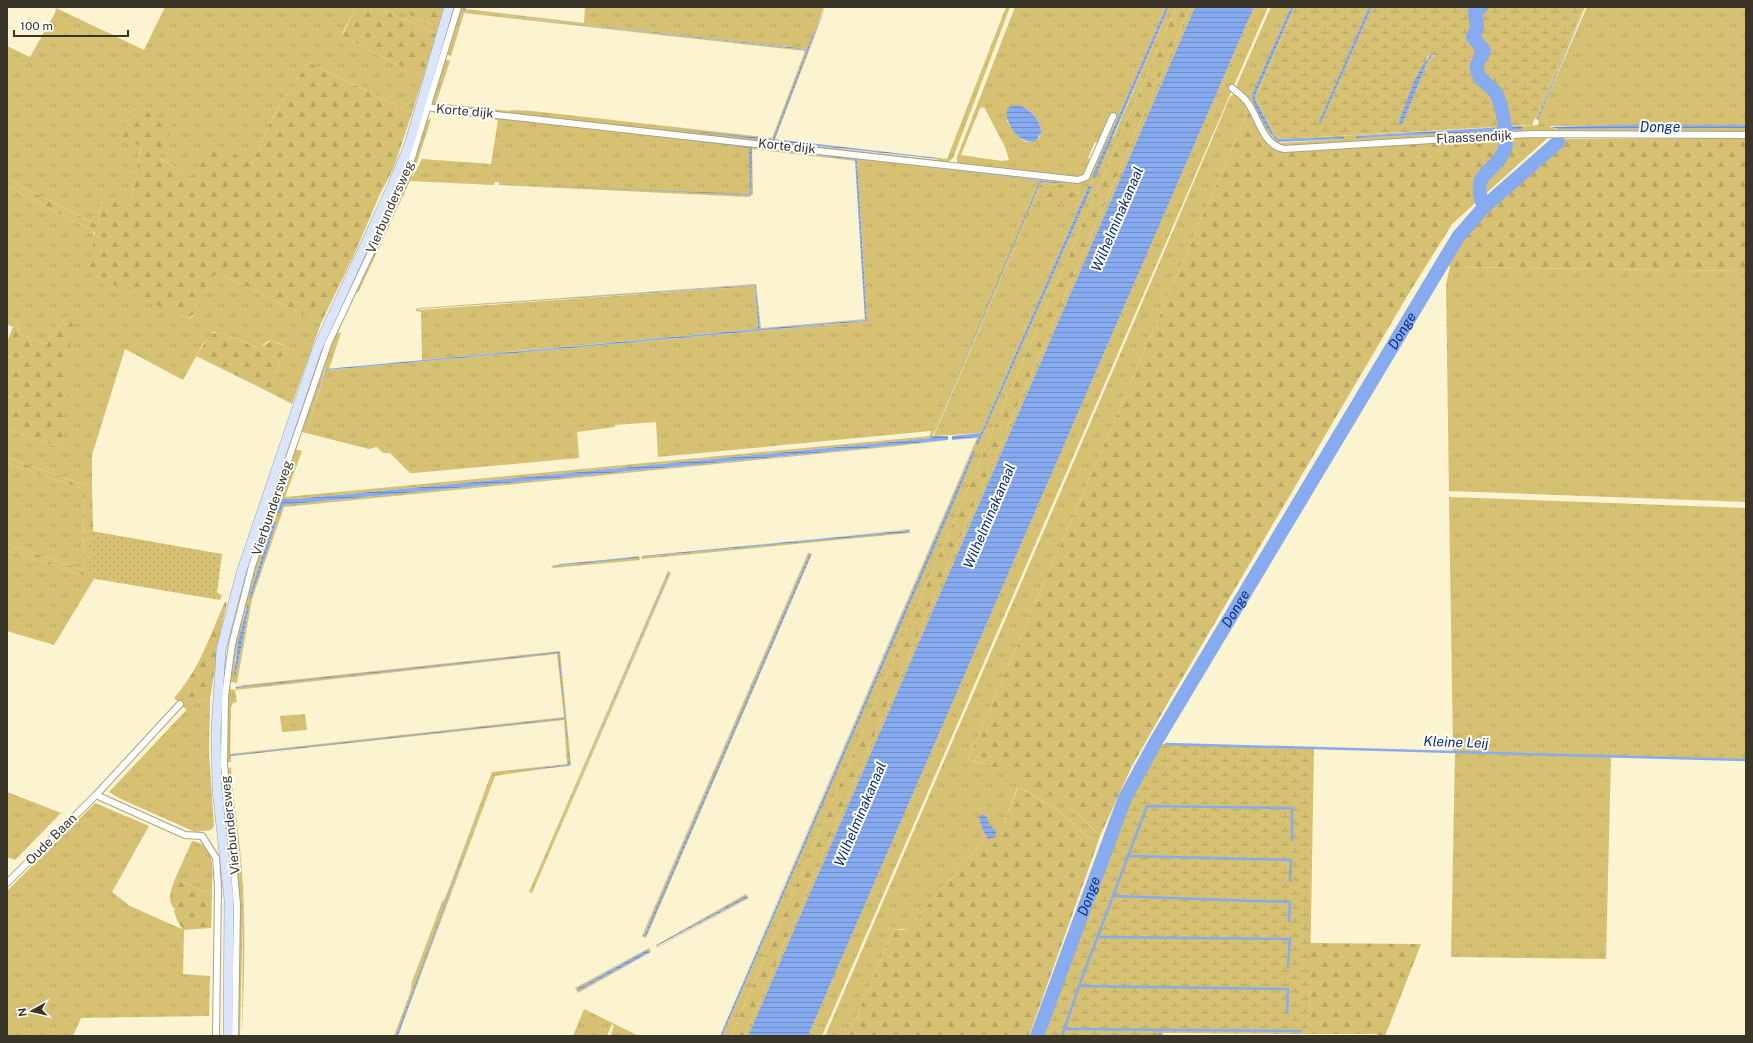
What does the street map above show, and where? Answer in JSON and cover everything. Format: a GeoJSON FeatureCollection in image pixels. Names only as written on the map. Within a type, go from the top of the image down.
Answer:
{"type":"FeatureCollection","features":[{"type":"Feature","properties":{"kind":"main road","name":"Vierbundersweg"},"geometry":{"type":"LineString","coordinates":[[228,1036],[229,900],[217,789],[216,730],[221,650],[241,573],[317,349],[392,186],[409,145],[424,106],[450,7]]}},
{"type":"Feature","properties":{"kind":"street","name":"Vierbundersweg"},"geometry":{"type":"LineString","coordinates":[[235,1036],[237,905],[224,764],[225,696],[232,644],[252,566],[328,344],[405,180],[424,106],[458,7]]}},
{"type":"Feature","properties":{"kind":"street","name":"Flaassendijk"},"geometry":{"type":"LineString","coordinates":[[1232,88],[1249,104],[1267,138],[1274,145],[1284,148],[1531,134],[1746,135]]}},
{"type":"Feature","properties":{"kind":"street","name":"Korte dijk"},"geometry":{"type":"LineString","coordinates":[[424,106],[1078,180],[1086,176],[1113,116]]}},
{"type":"Feature","properties":{"kind":"street","name":"Oude Baan"},"geometry":{"type":"LineString","coordinates":[[7,883],[96,794],[180,704]]}},
{"type":"Feature","properties":{"kind":"street","name":"Vierbundersweg"},"geometry":{"type":"LineString","coordinates":[[96,794],[185,835],[198,835],[204,838],[206,846],[216,858],[218,886],[216,1036]]}},
{"type":"Feature","properties":{"kind":"green space"},"geometry":{"type":"Polygon","coordinates":[[[165,7],[356,7],[342,34],[344,37],[423,78],[412,113],[308,62],[272,118],[252,164],[193,178],[141,147],[131,197],[101,202],[98,225],[7,179],[7,46],[30,57],[55,13],[56,8],[144,50],[165,7]]]}},
{"type":"Feature","properties":{"kind":"green space"},"geometry":{"type":"Polygon","coordinates":[[[356,7],[378,7],[436,34],[423,78],[342,36],[356,7]]]}},
{"type":"Feature","properties":{"kind":"green space"},"geometry":{"type":"Polygon","coordinates":[[[378,7],[411,7],[410,15],[438,27],[436,34],[378,7]]]}},
{"type":"Feature","properties":{"kind":"green space"},"geometry":{"type":"Polygon","coordinates":[[[411,7],[444,7],[438,27],[410,15],[408,11],[411,7]]]}},
{"type":"Feature","properties":{"kind":"green space"},"geometry":{"type":"Polygon","coordinates":[[[460,7],[463,7],[463,11],[807,50],[794,86],[826,7],[775,139],[947,159],[1006,7],[1010,7],[953,158],[946,164],[518,114],[431,106],[445,59],[450,61],[436,103],[510,111],[532,111],[772,138],[805,51],[464,13],[451,56],[446,54],[460,7]],[[783,140],[783,142],[937,160],[938,158],[783,140]]]}},
{"type":"Feature","properties":{"kind":"green space"},"geometry":{"type":"Polygon","coordinates":[[[465,7],[466,9],[584,23],[585,7],[824,7],[808,49],[465,11],[465,7]]]}},
{"type":"Feature","properties":{"kind":"green space"},"geometry":{"type":"Polygon","coordinates":[[[1015,7],[1166,7],[1105,147],[1114,136],[1169,7],[1176,7],[731,1036],[722,1036],[975,452],[973,451],[719,1036],[977,438],[952,440],[979,437],[978,445],[1092,186],[1089,185],[981,433],[934,436],[1035,200],[1039,202],[1045,199],[1062,203],[1070,202],[1076,194],[1078,187],[1041,183],[933,437],[935,429],[931,438],[296,499],[281,499],[280,513],[282,505],[948,440],[284,507],[252,599],[237,683],[231,682],[230,689],[235,690],[236,688],[250,686],[236,686],[560,651],[571,765],[495,776],[398,1036],[490,782],[397,1034],[394,1036],[492,772],[567,764],[564,720],[231,756],[231,762],[226,762],[229,691],[236,638],[245,598],[258,555],[294,449],[302,451],[285,497],[930,436],[931,431],[658,457],[656,422],[615,425],[615,427],[577,432],[579,458],[410,473],[390,453],[383,453],[377,447],[369,449],[302,432],[301,430],[335,333],[341,333],[329,369],[325,370],[307,429],[326,370],[867,321],[857,159],[761,148],[855,160],[752,149],[753,194],[749,197],[499,185],[499,182],[495,182],[494,185],[410,181],[358,293],[355,288],[410,173],[427,120],[431,119],[412,178],[422,159],[491,164],[498,120],[433,113],[434,110],[1083,181],[1099,144],[1095,142],[1088,158],[1092,160],[1084,175],[1080,177],[957,165],[957,157],[1015,7]],[[1013,106],[1007,121],[1022,140],[1031,142],[1039,138],[1041,132],[1038,121],[1030,111],[1025,108],[1013,106]],[[984,107],[980,108],[961,155],[1002,161],[1009,160],[1005,147],[984,107]],[[867,160],[1040,181],[1033,199],[1041,182],[1072,184],[867,160]],[[273,522],[249,596],[276,523],[273,522]],[[246,607],[235,659],[236,674],[249,607],[246,607]],[[557,654],[235,690],[237,702],[233,703],[231,707],[230,754],[564,717],[557,654]]]}},
{"type":"Feature","properties":{"kind":"green space"},"geometry":{"type":"Polygon","coordinates":[[[1176,7],[1190,7],[744,1036],[731,1036],[1176,7]]]}},
{"type":"Feature","properties":{"kind":"green space"},"geometry":{"type":"Polygon","coordinates":[[[1190,7],[1195,7],[748,1036],[744,1036],[1190,7]]]}},
{"type":"Feature","properties":{"kind":"green space"},"geometry":{"type":"Polygon","coordinates":[[[1254,7],[1268,7],[822,1036],[808,1036],[1254,7]]]}},
{"type":"Feature","properties":{"kind":"green space"},"geometry":{"type":"Polygon","coordinates":[[[1271,7],[1291,7],[1252,97],[1272,136],[1280,143],[1344,139],[1344,137],[1286,140],[1278,139],[1274,135],[1256,101],[1255,96],[1295,7],[1256,97],[1275,134],[1281,139],[1538,125],[1539,121],[1535,118],[1584,7],[1537,119],[1587,7],[1746,7],[1746,125],[1550,126],[1551,128],[1560,129],[1746,128],[1746,134],[1590,134],[1281,147],[1276,145],[1235,89],[1271,7]],[[1520,126],[1356,136],[1356,138],[1522,130],[1520,126]]]}},
{"type":"Feature","properties":{"kind":"green space"},"geometry":{"type":"Polygon","coordinates":[[[1295,7],[1369,7],[1320,122],[1321,123],[1372,7],[1584,7],[1532,125],[1281,139],[1275,134],[1256,97],[1295,7]],[[1434,55],[1428,56],[1399,121],[1400,124],[1403,123],[1427,63],[1434,55]]]}},
{"type":"Feature","properties":{"kind":"green space"},"geometry":{"type":"Polygon","coordinates":[[[308,62],[412,113],[394,167],[380,194],[353,257],[321,323],[222,275],[214,275],[211,278],[196,313],[188,318],[177,315],[89,273],[95,233],[7,186],[7,179],[98,225],[101,202],[131,196],[141,147],[120,136],[133,105],[173,125],[159,158],[192,177],[209,140],[252,164],[272,118],[308,62]]]}},
{"type":"Feature","properties":{"kind":"green space"},"geometry":{"type":"Polygon","coordinates":[[[1234,94],[1242,98],[1251,110],[1245,118],[968,759],[1007,771],[1020,777],[1069,807],[1100,836],[1097,845],[1056,809],[1022,789],[1017,788],[997,843],[984,840],[907,929],[894,929],[848,1036],[825,1036],[1230,97],[1234,94]]]}},
{"type":"Feature","properties":{"kind":"green space"},"geometry":{"type":"Polygon","coordinates":[[[1251,110],[1262,133],[1287,150],[1550,136],[1452,224],[1406,298],[1170,699],[1132,766],[1100,836],[1072,810],[1040,788],[1006,772],[968,759],[1245,118],[1251,110]]]}},
{"type":"Feature","properties":{"kind":"green space"},"geometry":{"type":"Polygon","coordinates":[[[1746,138],[1746,271],[1450,267],[1440,258],[1473,214],[1556,139],[1746,138]]]}},
{"type":"Feature","properties":{"kind":"green space"},"geometry":{"type":"Polygon","coordinates":[[[1041,183],[1079,187],[1070,202],[1062,203],[1045,199],[1042,205],[1035,201],[933,437],[1041,183]]]}},
{"type":"Feature","properties":{"kind":"green space"},"geometry":{"type":"Polygon","coordinates":[[[7,186],[93,231],[108,281],[183,317],[190,318],[194,315],[211,278],[214,275],[222,275],[321,323],[292,404],[269,392],[286,346],[268,341],[261,347],[256,347],[221,332],[214,332],[203,344],[183,380],[125,349],[92,455],[92,487],[7,458],[7,429],[61,448],[67,316],[46,344],[18,333],[19,324],[7,317],[7,186]]]}},
{"type":"Feature","properties":{"kind":"green space"},"geometry":{"type":"Polygon","coordinates":[[[1450,267],[1746,271],[1746,502],[1449,491],[1446,284],[1450,267]]]}},
{"type":"Feature","properties":{"kind":"green space"},"geometry":{"type":"Polygon","coordinates":[[[756,284],[761,328],[865,319],[760,329],[756,285],[420,309],[418,310],[755,286],[758,329],[422,360],[421,312],[416,311],[416,309],[756,284]]]}},
{"type":"Feature","properties":{"kind":"green space"},"geometry":{"type":"Polygon","coordinates":[[[67,316],[73,319],[61,448],[7,429],[7,342],[13,327],[7,324],[7,317],[19,324],[18,333],[46,344],[67,316]]]}},
{"type":"Feature","properties":{"kind":"green space"},"geometry":{"type":"Polygon","coordinates":[[[219,331],[255,347],[261,347],[271,341],[286,346],[269,392],[196,356],[210,335],[219,331]]]}},
{"type":"Feature","properties":{"kind":"green space"},"geometry":{"type":"Polygon","coordinates":[[[7,458],[92,487],[94,579],[7,550],[7,544],[84,570],[83,489],[7,463],[7,458]]]}},
{"type":"Feature","properties":{"kind":"green space"},"geometry":{"type":"Polygon","coordinates":[[[7,463],[83,489],[84,570],[7,544],[7,463]]]}},
{"type":"Feature","properties":{"kind":"green space"},"geometry":{"type":"Polygon","coordinates":[[[1449,497],[1746,508],[1746,760],[1611,756],[1606,959],[1451,957],[1455,752],[1453,752],[1449,497]]]}},
{"type":"Feature","properties":{"kind":"green space"},"geometry":{"type":"Polygon","coordinates":[[[909,529],[909,531],[903,530],[820,538],[909,529]]]}},
{"type":"Feature","properties":{"kind":"green space"},"geometry":{"type":"Polygon","coordinates":[[[91,531],[222,554],[217,593],[222,595],[220,600],[90,578],[91,531]]]}},
{"type":"Feature","properties":{"kind":"green space"},"geometry":{"type":"Polygon","coordinates":[[[910,531],[910,533],[642,559],[641,557],[910,531]]]}},
{"type":"Feature","properties":{"kind":"green space"},"geometry":{"type":"Polygon","coordinates":[[[7,550],[94,579],[54,645],[7,631],[7,550]]]}},
{"type":"Feature","properties":{"kind":"green space"},"geometry":{"type":"Polygon","coordinates":[[[808,553],[812,554],[646,938],[642,936],[808,553]],[[810,555],[644,935],[645,936],[810,555]]]}},
{"type":"Feature","properties":{"kind":"green space"},"geometry":{"type":"Polygon","coordinates":[[[639,556],[640,560],[553,568],[551,566],[639,556]]]}},
{"type":"Feature","properties":{"kind":"green space"},"geometry":{"type":"Polygon","coordinates":[[[668,571],[671,573],[532,893],[529,892],[668,571]],[[669,573],[531,891],[670,574],[669,573]]]}},
{"type":"Feature","properties":{"kind":"green space"},"geometry":{"type":"Polygon","coordinates":[[[225,602],[227,603],[221,630],[210,699],[195,701],[187,710],[174,698],[191,676],[209,640],[225,602]]]}},
{"type":"Feature","properties":{"kind":"green space"},"geometry":{"type":"Polygon","coordinates":[[[210,699],[209,753],[214,826],[211,830],[195,832],[121,799],[109,792],[195,701],[210,699]]]}},
{"type":"Feature","properties":{"kind":"green space"},"geometry":{"type":"Polygon","coordinates":[[[305,714],[307,730],[282,732],[280,716],[305,714]]]}},
{"type":"Feature","properties":{"kind":"green space"},"geometry":{"type":"Polygon","coordinates":[[[1160,744],[1314,747],[1309,1034],[1163,1033],[1163,1036],[1040,1036],[1110,837],[1136,780],[1160,744]]]}},
{"type":"Feature","properties":{"kind":"green space"},"geometry":{"type":"Polygon","coordinates":[[[231,767],[241,859],[244,913],[242,1036],[243,909],[240,1036],[237,1036],[239,901],[237,865],[227,769],[231,767]]]}},
{"type":"Feature","properties":{"kind":"green space"},"geometry":{"type":"Polygon","coordinates":[[[1018,787],[1056,809],[1097,845],[1029,1036],[848,1036],[894,929],[907,929],[984,840],[997,842],[1018,787]]]}},
{"type":"Feature","properties":{"kind":"green space"},"geometry":{"type":"Polygon","coordinates":[[[7,792],[61,813],[15,860],[7,857],[7,792]]]}},
{"type":"Feature","properties":{"kind":"green space"},"geometry":{"type":"Polygon","coordinates":[[[95,803],[149,826],[112,892],[130,906],[184,930],[183,974],[210,976],[209,1016],[81,1018],[73,1036],[7,1036],[7,891],[95,803]]]}},
{"type":"Feature","properties":{"kind":"green space"},"geometry":{"type":"Polygon","coordinates":[[[192,841],[206,848],[210,854],[213,869],[212,894],[175,879],[192,841]]]}},
{"type":"Feature","properties":{"kind":"green space"},"geometry":{"type":"Polygon","coordinates":[[[175,879],[212,894],[211,928],[183,930],[177,920],[174,911],[175,909],[172,906],[170,898],[175,879]]]}},
{"type":"Feature","properties":{"kind":"green space"},"geometry":{"type":"Polygon","coordinates":[[[746,894],[749,898],[657,948],[656,945],[746,894]],[[747,898],[722,909],[657,946],[658,947],[747,898]]]}},
{"type":"Feature","properties":{"kind":"green space"},"geometry":{"type":"Polygon","coordinates":[[[446,897],[410,993],[412,982],[442,902],[446,897]]]}},
{"type":"Feature","properties":{"kind":"green space"},"geometry":{"type":"Polygon","coordinates":[[[1310,943],[1421,944],[1385,1036],[1375,1034],[1309,1034],[1310,943]]]}},
{"type":"Feature","properties":{"kind":"green space"},"geometry":{"type":"Polygon","coordinates":[[[649,948],[651,952],[578,993],[575,988],[649,948]],[[647,950],[577,989],[578,991],[650,952],[647,950]]]}},
{"type":"Feature","properties":{"kind":"green space"},"geometry":{"type":"Polygon","coordinates":[[[584,1009],[639,1036],[610,1036],[614,1026],[612,1024],[607,1036],[573,1036],[584,1009]]]}},
{"type":"Feature","properties":{"kind":"water"},"geometry":{"type":"Polygon","coordinates":[[[463,7],[465,7],[465,11],[807,49],[825,7],[774,141],[663,128],[773,139],[807,50],[463,11],[463,7]]]}},
{"type":"Feature","properties":{"kind":"water"},"geometry":{"type":"Polygon","coordinates":[[[1166,7],[1169,7],[1095,178],[1092,177],[1166,7]]]}},
{"type":"Feature","properties":{"kind":"water","name":"Wilhelminakanaal"},"geometry":{"type":"Polygon","coordinates":[[[1195,7],[1254,7],[808,1036],[748,1036],[1195,7]]]}},
{"type":"Feature","properties":{"kind":"water"},"geometry":{"type":"Polygon","coordinates":[[[1291,7],[1294,7],[1255,96],[1256,101],[1274,135],[1278,139],[1344,137],[1344,139],[1279,142],[1267,128],[1255,106],[1252,95],[1291,7]]]}},
{"type":"Feature","properties":{"kind":"water"},"geometry":{"type":"Polygon","coordinates":[[[1369,7],[1372,7],[1321,123],[1319,122],[1369,7]]]}},
{"type":"Feature","properties":{"kind":"water"},"geometry":{"type":"Polygon","coordinates":[[[1585,7],[1538,120],[1537,119],[1585,7]]]}},
{"type":"Feature","properties":{"kind":"water"},"geometry":{"type":"Polygon","coordinates":[[[1435,52],[1427,63],[1403,123],[1400,125],[1399,121],[1418,73],[1423,64],[1435,52]]]}},
{"type":"Feature","properties":{"kind":"water"},"geometry":{"type":"Polygon","coordinates":[[[1018,105],[1027,109],[1037,119],[1041,128],[1041,133],[1036,141],[1030,142],[1019,137],[1014,132],[1008,121],[1007,109],[1011,106],[1018,105]]]}},
{"type":"Feature","properties":{"kind":"water"},"geometry":{"type":"Polygon","coordinates":[[[1614,125],[1746,125],[1746,128],[1560,129],[1550,127],[1614,125]]]}},
{"type":"Feature","properties":{"kind":"water"},"geometry":{"type":"Polygon","coordinates":[[[1522,127],[1522,130],[1356,138],[1356,136],[1522,127]]]}},
{"type":"Feature","properties":{"kind":"water"},"geometry":{"type":"Polygon","coordinates":[[[658,136],[752,147],[751,195],[500,184],[750,194],[749,148],[658,136]]]}},
{"type":"Feature","properties":{"kind":"water"},"geometry":{"type":"Polygon","coordinates":[[[783,140],[938,158],[938,159],[783,142],[783,140]]]}},
{"type":"Feature","properties":{"kind":"water"},"geometry":{"type":"Polygon","coordinates":[[[761,148],[857,159],[867,321],[328,370],[326,371],[305,429],[326,369],[758,329],[755,286],[417,309],[756,285],[760,329],[865,320],[855,160],[761,148]]]}},
{"type":"Feature","properties":{"kind":"water"},"geometry":{"type":"Polygon","coordinates":[[[867,160],[1072,184],[1041,182],[932,436],[948,436],[948,440],[283,505],[280,513],[276,512],[281,499],[296,499],[931,438],[1040,181],[867,160]]]}},
{"type":"Feature","properties":{"kind":"water"},"geometry":{"type":"Polygon","coordinates":[[[1089,185],[1092,186],[978,445],[976,444],[979,437],[952,440],[952,436],[981,433],[1089,185]]]}},
{"type":"Feature","properties":{"kind":"water"},"geometry":{"type":"Polygon","coordinates":[[[973,451],[975,452],[951,509],[722,1036],[720,1036],[973,451]]]}},
{"type":"Feature","properties":{"kind":"water"},"geometry":{"type":"Polygon","coordinates":[[[273,521],[276,523],[251,598],[249,597],[273,521]]]}},
{"type":"Feature","properties":{"kind":"water"},"geometry":{"type":"Polygon","coordinates":[[[910,530],[909,532],[642,557],[643,556],[910,530]]]}},
{"type":"Feature","properties":{"kind":"water"},"geometry":{"type":"Polygon","coordinates":[[[809,555],[811,555],[646,936],[644,936],[645,933],[809,555]]]}},
{"type":"Feature","properties":{"kind":"water"},"geometry":{"type":"Polygon","coordinates":[[[639,558],[553,566],[561,564],[639,558]]]}},
{"type":"Feature","properties":{"kind":"water"},"geometry":{"type":"Polygon","coordinates":[[[670,573],[531,891],[541,868],[670,573]]]}},
{"type":"Feature","properties":{"kind":"water"},"geometry":{"type":"Polygon","coordinates":[[[247,606],[249,607],[236,674],[234,675],[238,642],[247,606]]]}},
{"type":"Feature","properties":{"kind":"water"},"geometry":{"type":"Polygon","coordinates":[[[559,652],[570,765],[569,766],[495,773],[568,765],[569,759],[565,719],[230,756],[229,758],[229,708],[230,755],[565,718],[558,653],[236,687],[559,652]]]}},
{"type":"Feature","properties":{"kind":"water"},"geometry":{"type":"Polygon","coordinates":[[[490,782],[398,1036],[396,1036],[490,782]]]}},
{"type":"Feature","properties":{"kind":"water"},"geometry":{"type":"Polygon","coordinates":[[[983,814],[986,816],[990,826],[996,831],[996,837],[988,839],[982,828],[979,817],[983,814]]]}},
{"type":"Feature","properties":{"kind":"water"},"geometry":{"type":"Polygon","coordinates":[[[746,896],[747,898],[657,946],[657,945],[746,896]]]}},
{"type":"Feature","properties":{"kind":"water"},"geometry":{"type":"Polygon","coordinates":[[[647,950],[650,952],[578,991],[577,989],[647,950]]]}},
{"type":"Feature","properties":{"kind":"waterway","name":"Donge"},"geometry":{"type":"LineString","coordinates":[[1481,7],[1475,12],[1477,28],[1473,37],[1484,51],[1477,64],[1478,72],[1482,80],[1492,88],[1497,95],[1505,129]]}},
{"type":"Feature","properties":{"kind":"waterway","name":"Donge"},"geometry":{"type":"LineString","coordinates":[[1037,1036],[1125,798],[1155,743],[1458,237],[1484,207],[1558,142]]}},
{"type":"Feature","properties":{"kind":"waterway","name":"Donge"},"geometry":{"type":"LineString","coordinates":[[1484,207],[1480,195],[1482,179],[1502,155],[1506,145]]}},
{"type":"Feature","properties":{"kind":"waterway","name":"Kleine Leij"},"geometry":{"type":"LineString","coordinates":[[1155,743],[1160,744]]}},
{"type":"Feature","properties":{"kind":"waterway","name":"Kleine Leij"},"geometry":{"type":"LineString","coordinates":[[1166,744],[1746,760]]}},
{"type":"Feature","properties":{"kind":"waterway"},"geometry":{"type":"LineString","coordinates":[[1079,986],[1147,806],[1292,808],[1292,840]]}},
{"type":"Feature","properties":{"kind":"waterway"},"geometry":{"type":"LineString","coordinates":[[1129,856],[1291,860],[1290,881]]}},
{"type":"Feature","properties":{"kind":"waterway"},"geometry":{"type":"LineString","coordinates":[[1114,896],[1290,902],[1289,921]]}},
{"type":"Feature","properties":{"kind":"waterway"},"geometry":{"type":"LineString","coordinates":[[1098,937],[1290,939],[1288,967]]}},
{"type":"Feature","properties":{"kind":"waterway"},"geometry":{"type":"LineString","coordinates":[[1062,1036],[1079,986],[1288,989],[1287,1013]]}},
{"type":"Feature","properties":{"kind":"waterway"},"geometry":{"type":"LineString","coordinates":[[1065,1029],[1301,1031]]}},
{"type":"Feature","properties":{"kind":"waterway"},"geometry":{"type":"LineString","coordinates":[[1160,1031],[1160,1036]]}}]}
